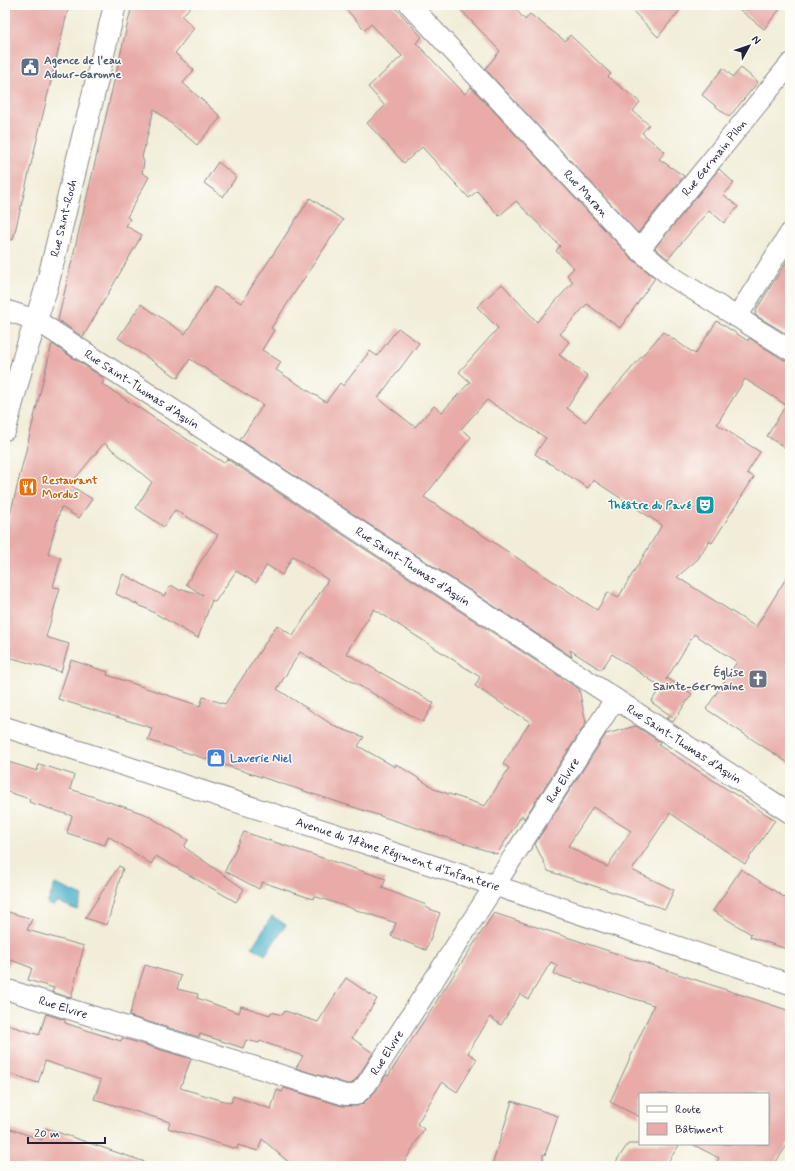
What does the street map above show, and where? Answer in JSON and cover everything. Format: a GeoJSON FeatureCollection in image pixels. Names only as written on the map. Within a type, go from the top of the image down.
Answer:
{"type":"FeatureCollection","features":[{"type":"Feature","properties":{"kind":"street","name":"Rue Saint-Roch"},"geometry":{"type":"LineString","coordinates":[[5,429],[25,354],[47,286],[115,5]]}},
{"type":"Feature","properties":{"kind":"street","name":"Rue Maran"},"geometry":{"type":"LineString","coordinates":[[410,5],[639,250],[668,274],[790,350]]}},
{"type":"Feature","properties":{"kind":"street","name":"Rue Germain Pilon"},"geometry":{"type":"LineString","coordinates":[[639,250],[790,64]]}},
{"type":"Feature","properties":{"kind":"street"},"geometry":{"type":"LineString","coordinates":[[737,317],[790,233]]}},
{"type":"Feature","properties":{"kind":"street","name":"Rue Saint-Thomas d'Aquin"},"geometry":{"type":"LineString","coordinates":[[5,310],[36,320],[790,813]]}},
{"type":"Feature","properties":{"kind":"street","name":"Rue Elvire"},"geometry":{"type":"LineString","coordinates":[[5,990],[346,1095],[356,1095],[366,1085],[496,886],[615,699]]}},
{"type":"Feature","properties":{"kind":"street","name":"Avenue du 14ème Régiment d'Infanterie"},"geometry":{"type":"LineString","coordinates":[[5,727],[496,886],[790,984]]}},
{"type":"Feature","properties":{"kind":"water"},"geometry":{"type":"Polygon","coordinates":[[[55,884],[83,896],[77,910],[58,902],[53,906],[47,904],[55,884]]]}},
{"type":"Feature","properties":{"kind":"water"},"geometry":{"type":"Polygon","coordinates":[[[272,916],[286,925],[265,955],[252,947],[272,916]]]}},
{"type":"Feature","properties":{"kind":"building","name":"Agence de l'eau Adour-Garonne"},"geometry":{"type":"Polygon","coordinates":[[[5,5],[69,5],[13,240],[5,239],[5,5]]]}},
{"type":"Feature","properties":{"kind":"building"},"geometry":{"type":"Polygon","coordinates":[[[132,5],[192,5],[182,16],[194,28],[175,53],[194,70],[183,83],[221,117],[197,145],[154,109],[142,157],[144,162],[142,173],[149,177],[127,217],[130,219],[126,226],[142,235],[83,337],[58,320],[132,5]]]}},
{"type":"Feature","properties":{"kind":"building"},"geometry":{"type":"Polygon","coordinates":[[[342,5],[393,5],[422,37],[416,43],[465,94],[471,87],[631,258],[655,278],[620,328],[587,304],[560,334],[569,342],[559,355],[588,376],[567,408],[585,422],[663,332],[695,354],[717,321],[748,341],[749,338],[784,360],[790,361],[790,451],[767,436],[786,405],[745,379],[717,424],[760,452],[747,473],[754,477],[712,543],[709,541],[698,559],[677,577],[756,627],[790,572],[790,764],[706,709],[737,662],[694,634],[667,678],[692,694],[673,722],[666,718],[673,717],[651,702],[661,687],[612,654],[601,670],[570,650],[572,657],[240,440],[263,405],[190,359],[178,378],[118,338],[141,304],[185,334],[215,287],[241,303],[310,198],[343,220],[271,328],[274,330],[262,350],[281,362],[276,370],[326,402],[340,383],[343,386],[370,351],[377,356],[398,328],[419,343],[378,398],[415,427],[434,406],[442,412],[470,382],[459,372],[498,328],[477,307],[502,284],[537,322],[573,282],[567,275],[574,268],[556,251],[560,246],[516,201],[499,216],[477,191],[469,198],[422,147],[404,163],[367,123],[385,106],[368,87],[402,56],[371,24],[365,30],[342,5]],[[487,400],[461,429],[471,437],[424,497],[597,610],[608,592],[618,598],[662,525],[593,480],[588,488],[535,454],[546,438],[487,400]]]}},
{"type":"Feature","properties":{"kind":"building"},"geometry":{"type":"Polygon","coordinates":[[[456,5],[512,5],[525,20],[530,14],[565,41],[570,35],[611,74],[608,77],[640,102],[633,111],[649,125],[642,133],[665,152],[659,159],[684,176],[638,233],[485,69],[500,51],[456,5]]]}},
{"type":"Feature","properties":{"kind":"building"},"geometry":{"type":"Polygon","coordinates":[[[627,5],[684,5],[658,37],[627,5]]]}},
{"type":"Feature","properties":{"kind":"building"},"geometry":{"type":"Polygon","coordinates":[[[734,5],[783,5],[764,29],[734,5]]]}},
{"type":"Feature","properties":{"kind":"building"},"geometry":{"type":"Polygon","coordinates":[[[723,68],[733,77],[741,68],[758,82],[729,117],[702,95],[723,68]]]}},
{"type":"Feature","properties":{"kind":"building"},"geometry":{"type":"Polygon","coordinates":[[[218,162],[236,177],[223,197],[204,183],[218,162]]]}},
{"type":"Feature","properties":{"kind":"building"},"geometry":{"type":"Polygon","coordinates":[[[719,169],[734,183],[724,195],[738,207],[724,223],[709,210],[668,259],[655,248],[719,169]]]}},
{"type":"Feature","properties":{"kind":"building"},"geometry":{"type":"Polygon","coordinates":[[[790,256],[790,336],[755,315],[756,310],[790,256]]]}},
{"type":"Feature","properties":{"kind":"building"},"geometry":{"type":"Polygon","coordinates":[[[52,344],[105,379],[102,384],[224,463],[227,459],[579,689],[586,723],[524,819],[522,815],[497,854],[148,740],[152,728],[58,699],[71,660],[108,672],[107,675],[200,706],[203,697],[225,704],[277,625],[293,636],[328,580],[293,556],[282,575],[267,565],[256,583],[236,571],[215,602],[212,600],[198,638],[151,611],[116,594],[123,574],[164,596],[171,585],[181,591],[182,589],[203,595],[186,584],[218,535],[175,510],[164,527],[136,508],[152,482],[104,443],[70,485],[92,499],[79,518],[61,507],[48,554],[61,558],[53,587],[60,588],[46,637],[69,644],[61,672],[5,656],[5,536],[52,344]],[[374,609],[346,653],[434,703],[423,722],[300,652],[277,689],[336,727],[364,737],[358,746],[395,767],[396,764],[437,790],[485,806],[509,768],[503,764],[530,722],[475,686],[480,677],[374,609]]]}},
{"type":"Feature","properties":{"kind":"building"},"geometry":{"type":"Polygon","coordinates":[[[636,726],[660,742],[658,745],[775,820],[745,864],[670,813],[632,870],[674,890],[665,909],[548,871],[535,844],[606,734],[636,726]],[[593,807],[568,846],[607,867],[631,831],[593,807]]]}},
{"type":"Feature","properties":{"kind":"building"},"geometry":{"type":"Polygon","coordinates":[[[5,761],[37,771],[39,764],[74,775],[70,789],[145,814],[188,840],[184,847],[244,889],[236,902],[156,856],[151,864],[108,836],[105,845],[67,833],[72,816],[29,802],[30,799],[5,791],[5,761]]]}},
{"type":"Feature","properties":{"kind":"building"},"geometry":{"type":"Polygon","coordinates":[[[244,832],[386,879],[382,888],[426,905],[425,907],[440,913],[426,950],[391,936],[396,923],[314,896],[313,899],[262,882],[259,889],[225,871],[244,832]]]}},
{"type":"Feature","properties":{"kind":"building"},"geometry":{"type":"Polygon","coordinates":[[[119,866],[123,868],[107,925],[85,918],[119,866]]]}},
{"type":"Feature","properties":{"kind":"building"},"geometry":{"type":"Polygon","coordinates":[[[741,869],[790,901],[790,950],[750,937],[751,934],[713,911],[741,869]]]}},
{"type":"Feature","properties":{"kind":"building"},"geometry":{"type":"Polygon","coordinates":[[[5,911],[32,919],[27,930],[84,946],[71,998],[52,992],[54,988],[28,980],[32,968],[11,960],[5,972],[5,911]]]}},
{"type":"Feature","properties":{"kind":"building"},"geometry":{"type":"Polygon","coordinates":[[[494,913],[790,1011],[790,1141],[773,1166],[715,1166],[719,1158],[694,1145],[769,1145],[769,1093],[639,1093],[639,1116],[610,1102],[654,1005],[554,974],[557,965],[551,962],[528,999],[520,994],[501,1025],[490,1017],[468,1053],[477,1059],[457,1092],[442,1082],[417,1124],[424,1129],[402,1166],[293,1166],[262,1139],[258,1151],[238,1145],[237,1149],[168,1128],[170,1122],[94,1099],[101,1080],[45,1061],[38,1083],[5,1072],[5,1024],[39,1035],[46,1014],[65,1020],[65,1023],[114,1039],[121,1041],[122,1038],[191,1059],[180,1088],[231,1103],[233,1096],[271,1109],[277,1090],[282,1092],[284,1088],[342,1106],[357,1106],[364,1103],[376,1091],[386,1075],[388,1076],[494,913]]]}},
{"type":"Feature","properties":{"kind":"building"},"geometry":{"type":"Polygon","coordinates":[[[145,965],[181,976],[177,989],[198,994],[197,998],[239,1013],[241,1006],[270,1015],[271,1012],[282,1015],[285,1011],[318,1022],[346,978],[377,999],[352,1038],[373,1053],[357,1078],[351,1084],[347,1084],[296,1068],[303,1056],[260,1041],[259,1043],[246,1040],[243,1048],[200,1034],[199,1037],[129,1016],[145,965]]]}},
{"type":"Feature","properties":{"kind":"building"},"geometry":{"type":"Polygon","coordinates":[[[512,1101],[558,1116],[545,1155],[543,1154],[543,1166],[492,1166],[512,1101]]]}},
{"type":"Feature","properties":{"kind":"building"},"geometry":{"type":"Polygon","coordinates":[[[5,1127],[42,1140],[45,1128],[145,1162],[145,1166],[5,1166],[5,1127]]]}},
{"type":"Feature","properties":{"kind":"building"},"geometry":{"type":"Polygon","coordinates":[[[628,1144],[679,1145],[665,1166],[613,1166],[628,1144]]]}},
{"type":"Feature","properties":{"kind":"place","name":"Agence de l'eau Adour-Garonne"},"geometry":{"type":"Point","coordinates":[30,67]}},
{"type":"Feature","properties":{"kind":"place","name":"Restaurant Mordus"},"geometry":{"type":"Point","coordinates":[28,487]}},
{"type":"Feature","properties":{"kind":"place","name":"Théâtre du Pavé"},"geometry":{"type":"Point","coordinates":[705,505]}},
{"type":"Feature","properties":{"kind":"place","name":"Église Sainte-Germaine"},"geometry":{"type":"Point","coordinates":[758,679]}},
{"type":"Feature","properties":{"kind":"place","name":"Laverie Niel"},"geometry":{"type":"Point","coordinates":[216,758]}}]}
